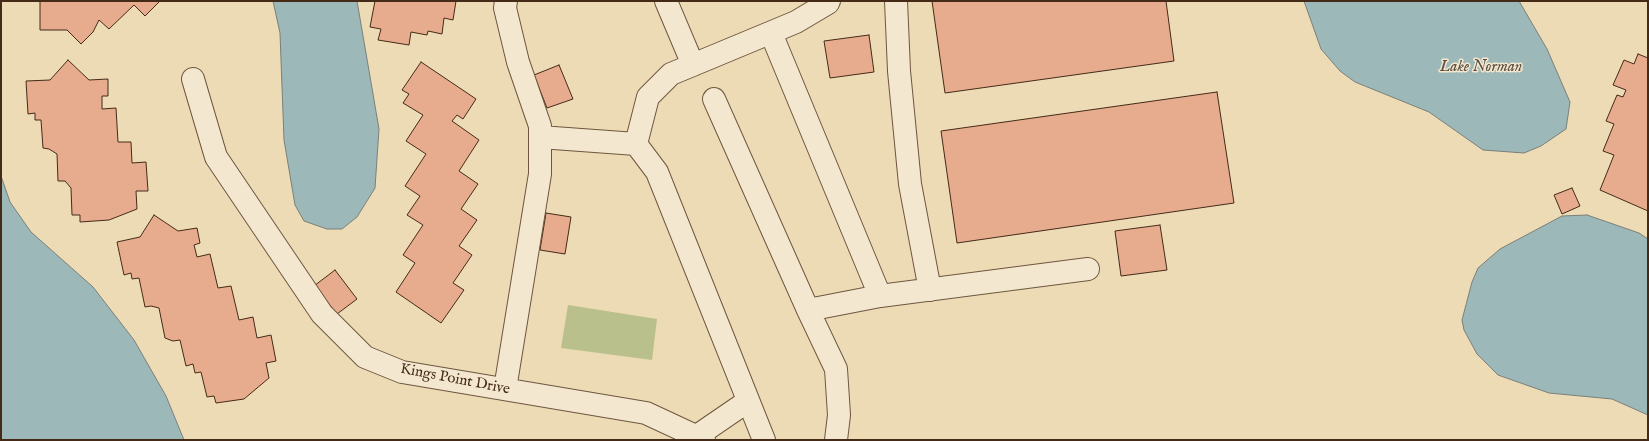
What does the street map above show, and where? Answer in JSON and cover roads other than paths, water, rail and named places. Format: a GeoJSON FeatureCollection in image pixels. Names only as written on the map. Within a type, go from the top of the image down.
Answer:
{"type":"FeatureCollection","features":[{"type":"Feature","properties":{"kind":"street"},"geometry":{"type":"LineString","coordinates":[[505,389],[540,174],[540,126],[518,62],[505,8],[506,1]]}},
{"type":"Feature","properties":{"kind":"street"},"geometry":{"type":"LineString","coordinates":[[666,1],[693,65]]}},
{"type":"Feature","properties":{"kind":"street"},"geometry":{"type":"LineString","coordinates":[[636,144],[648,96],[671,74],[796,22],[829,1]]}},
{"type":"Feature","properties":{"kind":"street"},"geometry":{"type":"LineString","coordinates":[[896,1],[899,71],[910,184],[930,290]]}},
{"type":"Feature","properties":{"kind":"street"},"geometry":{"type":"LineString","coordinates":[[771,33],[880,296]]}},
{"type":"Feature","properties":{"kind":"street","name":"Kings Point Drive"},"geometry":{"type":"LineString","coordinates":[[192,79],[216,157],[322,314],[365,357],[402,372],[646,414],[697,439]]}},
{"type":"Feature","properties":{"kind":"street"},"geometry":{"type":"LineString","coordinates":[[714,100],[836,369],[839,415],[836,440]]}},
{"type":"Feature","properties":{"kind":"street"},"geometry":{"type":"LineString","coordinates":[[540,137],[636,144],[658,172],[764,440]]}},
{"type":"Feature","properties":{"kind":"street"},"geometry":{"type":"LineString","coordinates":[[808,310],[880,296],[1088,269]]}},
{"type":"Feature","properties":{"kind":"street"},"geometry":{"type":"LineString","coordinates":[[697,439],[748,401]]}},
{"type":"Feature","properties":{"kind":"water"},"geometry":{"type":"Polygon","coordinates":[[[273,1],[357,1],[379,129],[375,188],[357,217],[342,229],[327,229],[304,221],[295,205],[284,140],[280,33],[273,1]]]}},
{"type":"Feature","properties":{"kind":"water","name":"Lake Norman"},"geometry":{"type":"Polygon","coordinates":[[[1304,1],[1519,1],[1547,49],[1570,102],[1566,129],[1541,146],[1524,153],[1483,150],[1429,112],[1355,82],[1340,71],[1321,49],[1304,1]]]}},
{"type":"Feature","properties":{"kind":"water"},"geometry":{"type":"Polygon","coordinates":[[[1,176],[10,202],[31,232],[93,287],[134,340],[166,396],[184,440],[1,440],[1,176]]]}},
{"type":"Feature","properties":{"kind":"water"},"geometry":{"type":"Polygon","coordinates":[[[1587,215],[1639,233],[1648,239],[1648,415],[1612,399],[1549,393],[1498,375],[1477,354],[1464,330],[1462,320],[1472,282],[1478,268],[1500,249],[1562,216],[1587,215]]]}}]}
